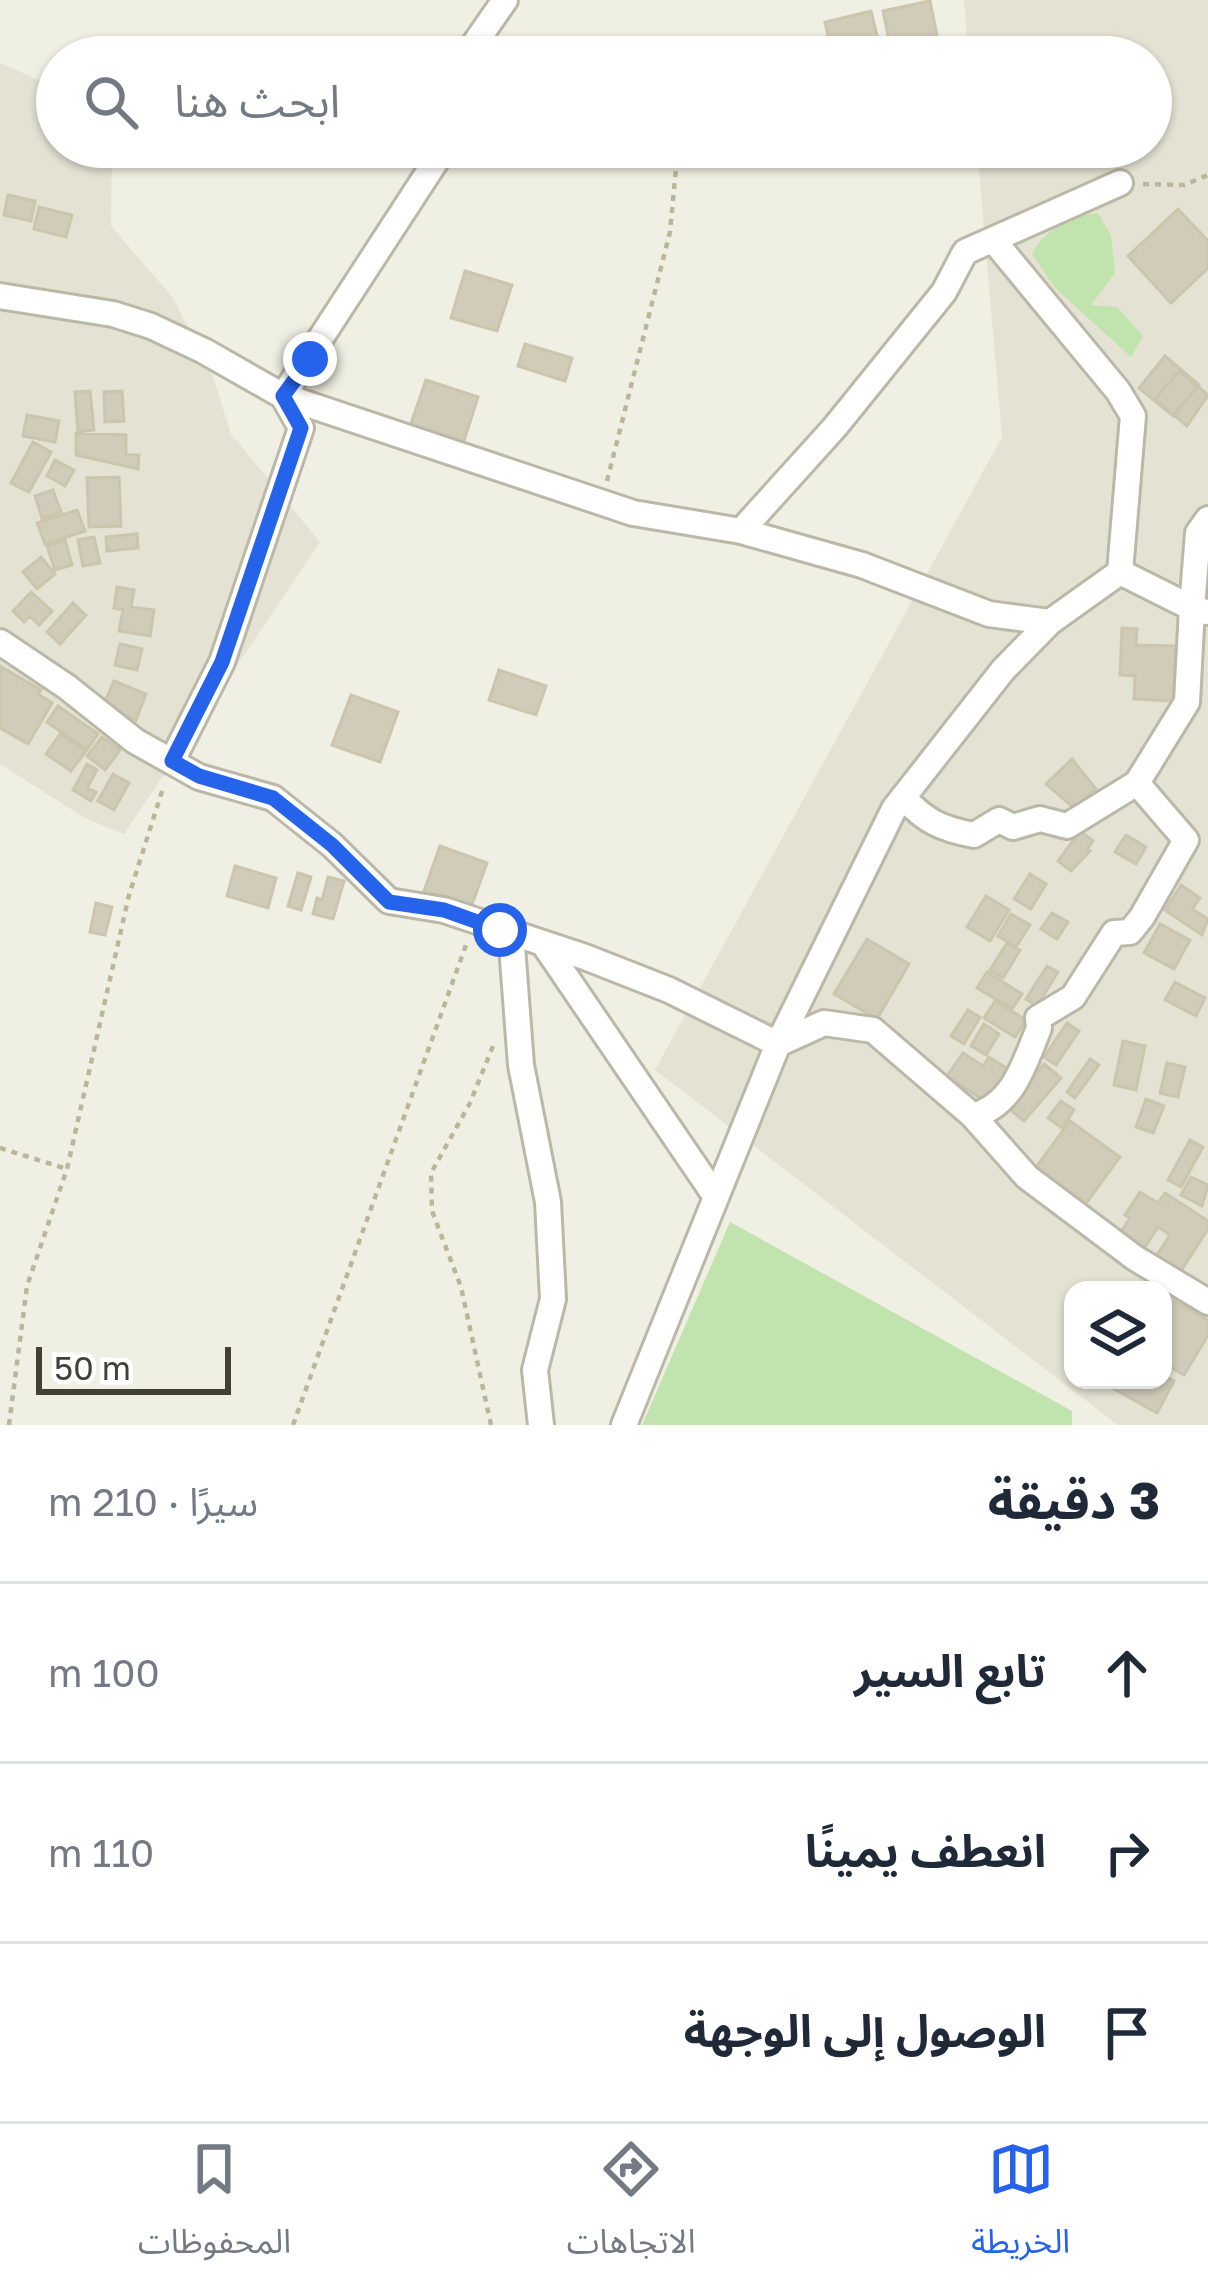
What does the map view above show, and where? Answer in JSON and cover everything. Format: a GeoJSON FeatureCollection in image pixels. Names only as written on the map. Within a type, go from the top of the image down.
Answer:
{"type":"FeatureCollection","features":[{"type":"Feature","properties":{"kind":"street"},"geometry":{"type":"LineString","coordinates":[[480,36],[506,0]]}},
{"type":"Feature","properties":{"kind":"street"},"geometry":{"type":"LineString","coordinates":[[283,396],[431,168]]}},
{"type":"Feature","properties":{"kind":"street"},"geometry":{"type":"LineString","coordinates":[[741,531],[835,427],[944,292],[965,252],[1120,183]]}},
{"type":"Feature","properties":{"kind":"street"},"geometry":{"type":"LineString","coordinates":[[624,1425],[778,1044],[903,796],[1003,670],[1051,622],[1120,572],[1133,416],[994,241]]}},
{"type":"Feature","properties":{"kind":"street"},"geometry":{"type":"LineString","coordinates":[[0,296],[113,314],[151,326],[283,396],[633,513],[741,531],[862,566],[989,614],[1051,622]]}},
{"type":"Feature","properties":{"kind":"street"},"geometry":{"type":"LineString","coordinates":[[172,761],[222,662],[301,428],[283,396]]}},
{"type":"Feature","properties":{"kind":"street"},"geometry":{"type":"LineString","coordinates":[[903,796],[924,820],[974,835],[999,820],[1013,827],[1040,819],[1067,826],[1137,783],[1187,702],[1200,610],[1198,532],[1208,519]]}},
{"type":"Feature","properties":{"kind":"street"},"geometry":{"type":"LineString","coordinates":[[1120,572],[1200,610]]}},
{"type":"Feature","properties":{"kind":"street"},"geometry":{"type":"LineString","coordinates":[[0,643],[67,687],[135,741],[199,776],[273,798],[332,845],[389,902],[444,910],[669,989],[778,1044]]}},
{"type":"Feature","properties":{"kind":"street"},"geometry":{"type":"LineString","coordinates":[[973,1116],[992,1111],[1009,1094],[1039,1028],[1038,1018],[1073,997],[1114,933],[1130,932],[1186,840],[1137,783]]}},
{"type":"Feature","properties":{"kind":"street"},"geometry":{"type":"LineString","coordinates":[[511,933],[521,1065],[548,1202],[553,1299],[535,1370],[541,1425]]}},
{"type":"Feature","properties":{"kind":"street"},"geometry":{"type":"LineString","coordinates":[[543,944],[716,1197]]}},
{"type":"Feature","properties":{"kind":"street"},"geometry":{"type":"LineString","coordinates":[[778,1044],[824,1023],[874,1030],[973,1116],[1027,1177],[1135,1258],[1208,1302]]}},
{"type":"Feature","properties":{"kind":"path"},"geometry":{"type":"LineString","coordinates":[[601,502],[670,232],[676,168]]}},
{"type":"Feature","properties":{"kind":"path"},"geometry":{"type":"LineString","coordinates":[[1120,183],[1184,185],[1208,175]]}},
{"type":"Feature","properties":{"kind":"path"},"geometry":{"type":"LineString","coordinates":[[9,1425],[27,1286],[67,1169],[129,896],[172,761]]}},
{"type":"Feature","properties":{"kind":"path"},"geometry":{"type":"LineString","coordinates":[[292,1425],[475,921]]}},
{"type":"Feature","properties":{"kind":"path"},"geometry":{"type":"LineString","coordinates":[[491,1425],[461,1287],[432,1211],[431,1173],[470,1103],[516,990]]}},
{"type":"Feature","properties":{"kind":"path"},"geometry":{"type":"LineString","coordinates":[[0,1148],[67,1169]]}},
{"type":"Feature","properties":{"kind":"shaded area"},"geometry":{"type":"Polygon","coordinates":[[[964,0],[1208,0],[1208,1425],[1118,1425],[1071,1389],[1172,1389],[1172,1281],[1064,1281],[1064,1384],[655,1070],[1002,437],[979,168],[1172,168],[1172,36],[967,36],[964,0]]]}},
{"type":"Feature","properties":{"kind":"shaded area"},"geometry":{"type":"Polygon","coordinates":[[[0,63],[36,79],[36,168],[112,168],[111,226],[173,298],[213,377],[231,434],[320,542],[124,834],[85,818],[0,764],[0,63]]]}},
{"type":"Feature","properties":{"kind":"green space"},"geometry":{"type":"Polygon","coordinates":[[[1098,213],[1111,236],[1115,273],[1091,305],[1117,307],[1143,336],[1131,357],[1055,288],[1032,254],[1060,225],[1098,213]]]}},
{"type":"Feature","properties":{"kind":"green space"},"geometry":{"type":"Polygon","coordinates":[[[730,1222],[1072,1411],[1072,1425],[642,1425],[730,1222]]]}},
{"type":"Feature","properties":{"kind":"building"},"geometry":{"type":"Polygon","coordinates":[[[930,1],[937,36],[888,36],[883,11],[930,1]]]}},
{"type":"Feature","properties":{"kind":"building"},"geometry":{"type":"Polygon","coordinates":[[[871,11],[877,36],[828,36],[825,22],[871,11]]]}},
{"type":"Feature","properties":{"kind":"building"},"geometry":{"type":"Polygon","coordinates":[[[8,195],[35,201],[31,221],[4,215],[8,195]]]}},
{"type":"Feature","properties":{"kind":"building"},"geometry":{"type":"Polygon","coordinates":[[[39,207],[72,215],[66,237],[34,229],[39,207]]]}},
{"type":"Feature","properties":{"kind":"building"},"geometry":{"type":"Polygon","coordinates":[[[1178,209],[1208,241],[1208,268],[1171,303],[1128,256],[1178,209]]]}},
{"type":"Feature","properties":{"kind":"building"},"geometry":{"type":"Polygon","coordinates":[[[465,271],[512,285],[497,331],[451,318],[465,271]]]}},
{"type":"Feature","properties":{"kind":"building"},"geometry":{"type":"Polygon","coordinates":[[[525,344],[572,358],[565,381],[518,366],[525,344]]]}},
{"type":"Feature","properties":{"kind":"building"},"geometry":{"type":"Polygon","coordinates":[[[1165,356],[1199,385],[1173,416],[1139,388],[1165,356]]]}},
{"type":"Feature","properties":{"kind":"building"},"geometry":{"type":"Polygon","coordinates":[[[1179,371],[1208,395],[1187,426],[1155,399],[1179,371]]]}},
{"type":"Feature","properties":{"kind":"building"},"geometry":{"type":"Polygon","coordinates":[[[426,380],[478,397],[462,447],[409,429],[426,380]]]}},
{"type":"Feature","properties":{"kind":"building"},"geometry":{"type":"Polygon","coordinates":[[[90,391],[94,430],[78,432],[75,392],[90,391]]]}},
{"type":"Feature","properties":{"kind":"building"},"geometry":{"type":"Polygon","coordinates":[[[122,391],[124,421],[105,422],[104,392],[122,391]]]}},
{"type":"Feature","properties":{"kind":"building"},"geometry":{"type":"Polygon","coordinates":[[[27,415],[59,421],[55,442],[23,436],[27,415]]]}},
{"type":"Feature","properties":{"kind":"building"},"geometry":{"type":"Polygon","coordinates":[[[76,433],[126,435],[126,455],[139,455],[138,469],[76,455],[76,433]]]}},
{"type":"Feature","properties":{"kind":"building"},"geometry":{"type":"Polygon","coordinates":[[[33,442],[51,452],[29,492],[11,483],[33,442]]]}},
{"type":"Feature","properties":{"kind":"building"},"geometry":{"type":"Polygon","coordinates":[[[55,460],[74,470],[65,486],[47,476],[55,460]]]}},
{"type":"Feature","properties":{"kind":"building"},"geometry":{"type":"Polygon","coordinates":[[[119,477],[121,526],[89,527],[87,478],[119,477]]]}},
{"type":"Feature","properties":{"kind":"building"},"geometry":{"type":"Polygon","coordinates":[[[53,490],[61,512],[42,518],[35,496],[53,490]]]}},
{"type":"Feature","properties":{"kind":"building"},"geometry":{"type":"Polygon","coordinates":[[[77,510],[85,531],[45,544],[37,523],[77,510]]]}},
{"type":"Feature","properties":{"kind":"building"},"geometry":{"type":"Polygon","coordinates":[[[137,534],[138,548],[107,551],[106,537],[137,534]]]}},
{"type":"Feature","properties":{"kind":"building"},"geometry":{"type":"Polygon","coordinates":[[[94,537],[100,563],[83,566],[78,540],[94,537]]]}},
{"type":"Feature","properties":{"kind":"building"},"geometry":{"type":"Polygon","coordinates":[[[65,540],[72,565],[55,570],[47,546],[65,540]]]}},
{"type":"Feature","properties":{"kind":"building"},"geometry":{"type":"Polygon","coordinates":[[[41,557],[55,574],[37,589],[23,572],[41,557]]]}},
{"type":"Feature","properties":{"kind":"building"},"geometry":{"type":"Polygon","coordinates":[[[117,587],[134,590],[131,607],[154,610],[150,636],[119,631],[123,610],[114,608],[117,587]]]}},
{"type":"Feature","properties":{"kind":"building"},"geometry":{"type":"Polygon","coordinates":[[[31,592],[52,611],[39,625],[30,616],[24,622],[13,611],[31,592]]]}},
{"type":"Feature","properties":{"kind":"building"},"geometry":{"type":"Polygon","coordinates":[[[73,603],[86,615],[60,644],[47,632],[73,603]]]}},
{"type":"Feature","properties":{"kind":"building"},"geometry":{"type":"Polygon","coordinates":[[[1122,628],[1137,629],[1136,645],[1176,646],[1173,701],[1134,699],[1135,676],[1120,675],[1122,628]]]}},
{"type":"Feature","properties":{"kind":"building"},"geometry":{"type":"Polygon","coordinates":[[[120,644],[142,649],[137,670],[115,665],[120,644]]]}},
{"type":"Feature","properties":{"kind":"building"},"geometry":{"type":"Polygon","coordinates":[[[0,666],[41,690],[38,694],[52,703],[28,744],[0,728],[0,666]]]}},
{"type":"Feature","properties":{"kind":"building"},"geometry":{"type":"Polygon","coordinates":[[[499,670],[546,686],[536,715],[489,700],[499,670]]]}},
{"type":"Feature","properties":{"kind":"building"},"geometry":{"type":"Polygon","coordinates":[[[114,681],[146,694],[136,720],[103,706],[114,681]]]}},
{"type":"Feature","properties":{"kind":"building"},"geometry":{"type":"Polygon","coordinates":[[[351,695],[398,712],[380,762],[332,745],[351,695]]]}},
{"type":"Feature","properties":{"kind":"building"},"geometry":{"type":"Polygon","coordinates":[[[58,706],[98,734],[87,750],[47,722],[58,706]]]}},
{"type":"Feature","properties":{"kind":"building"},"geometry":{"type":"Polygon","coordinates":[[[60,734],[86,751],[71,771],[46,754],[60,734]]]}},
{"type":"Feature","properties":{"kind":"building"},"geometry":{"type":"Polygon","coordinates":[[[102,737],[120,750],[105,770],[87,756],[102,737]]]}},
{"type":"Feature","properties":{"kind":"building"},"geometry":{"type":"Polygon","coordinates":[[[1072,759],[1096,789],[1075,809],[1046,784],[1072,759]]]}},
{"type":"Feature","properties":{"kind":"building"},"geometry":{"type":"Polygon","coordinates":[[[87,764],[97,770],[87,788],[96,792],[91,801],[73,790],[87,764]]]}},
{"type":"Feature","properties":{"kind":"building"},"geometry":{"type":"Polygon","coordinates":[[[113,774],[129,783],[114,810],[98,801],[113,774]]]}},
{"type":"Feature","properties":{"kind":"building"},"geometry":{"type":"Polygon","coordinates":[[[1080,831],[1093,841],[1071,871],[1058,861],[1080,831]]]}},
{"type":"Feature","properties":{"kind":"building"},"geometry":{"type":"Polygon","coordinates":[[[1126,835],[1146,847],[1136,864],[1115,852],[1126,835]]]}},
{"type":"Feature","properties":{"kind":"building"},"geometry":{"type":"Polygon","coordinates":[[[440,846],[487,863],[470,910],[423,894],[440,846]]]}},
{"type":"Feature","properties":{"kind":"building"},"geometry":{"type":"Polygon","coordinates":[[[235,866],[276,878],[268,908],[227,896],[235,866]]]}},
{"type":"Feature","properties":{"kind":"building"},"geometry":{"type":"Polygon","coordinates":[[[298,873],[311,877],[301,910],[288,906],[298,873]]]}},
{"type":"Feature","properties":{"kind":"building"},"geometry":{"type":"Polygon","coordinates":[[[1030,874],[1046,884],[1031,909],[1014,899],[1030,874]]]}},
{"type":"Feature","properties":{"kind":"building"},"geometry":{"type":"Polygon","coordinates":[[[328,877],[344,881],[333,919],[313,914],[328,877]]]}},
{"type":"Feature","properties":{"kind":"building"},"geometry":{"type":"Polygon","coordinates":[[[1181,885],[1200,898],[1192,909],[1208,919],[1202,935],[1165,910],[1181,885]]]}},
{"type":"Feature","properties":{"kind":"building"},"geometry":{"type":"Polygon","coordinates":[[[986,896],[1009,910],[990,941],[967,927],[986,896]]]}},
{"type":"Feature","properties":{"kind":"building"},"geometry":{"type":"Polygon","coordinates":[[[96,903],[112,907],[105,935],[90,932],[96,903]]]}},
{"type":"Feature","properties":{"kind":"building"},"geometry":{"type":"Polygon","coordinates":[[[1052,913],[1068,922],[1057,939],[1041,929],[1052,913]]]}},
{"type":"Feature","properties":{"kind":"building"},"geometry":{"type":"Polygon","coordinates":[[[1011,914],[1030,925],[1016,947],[998,936],[1011,914]]]}},
{"type":"Feature","properties":{"kind":"building"},"geometry":{"type":"Polygon","coordinates":[[[1160,924],[1190,940],[1174,969],[1144,953],[1160,924]]]}},
{"type":"Feature","properties":{"kind":"building"},"geometry":{"type":"Polygon","coordinates":[[[867,939],[909,964],[877,1019],[834,994],[867,939]]]}},
{"type":"Feature","properties":{"kind":"building"},"geometry":{"type":"Polygon","coordinates":[[[1007,943],[1020,950],[1003,978],[990,970],[1007,943]]]}},
{"type":"Feature","properties":{"kind":"building"},"geometry":{"type":"Polygon","coordinates":[[[1047,966],[1058,972],[1037,1006],[1026,999],[1047,966]]]}},
{"type":"Feature","properties":{"kind":"building"},"geometry":{"type":"Polygon","coordinates":[[[987,972],[1022,994],[1012,1009],[977,988],[987,972]]]}},
{"type":"Feature","properties":{"kind":"building"},"geometry":{"type":"Polygon","coordinates":[[[1175,982],[1205,998],[1196,1016],[1165,1000],[1175,982]]]}},
{"type":"Feature","properties":{"kind":"building"},"geometry":{"type":"Polygon","coordinates":[[[995,1001],[1026,1020],[1015,1037],[984,1018],[995,1001]]]}},
{"type":"Feature","properties":{"kind":"building"},"geometry":{"type":"Polygon","coordinates":[[[968,1010],[980,1017],[964,1044],[951,1036],[968,1010]]]}},
{"type":"Feature","properties":{"kind":"building"},"geometry":{"type":"Polygon","coordinates":[[[1067,1023],[1079,1031],[1056,1065],[1044,1057],[1067,1023]]]}},
{"type":"Feature","properties":{"kind":"building"},"geometry":{"type":"Polygon","coordinates":[[[984,1024],[999,1034],[986,1055],[971,1046],[984,1024]]]}},
{"type":"Feature","properties":{"kind":"building"},"geometry":{"type":"Polygon","coordinates":[[[1123,1041],[1145,1046],[1136,1090],[1114,1085],[1123,1041]]]}},
{"type":"Feature","properties":{"kind":"building"},"geometry":{"type":"Polygon","coordinates":[[[963,1053],[983,1066],[989,1057],[1008,1069],[986,1102],[947,1076],[963,1053]]]}},
{"type":"Feature","properties":{"kind":"building"},"geometry":{"type":"Polygon","coordinates":[[[1090,1059],[1099,1065],[1075,1098],[1067,1092],[1090,1059]]]}},
{"type":"Feature","properties":{"kind":"building"},"geometry":{"type":"Polygon","coordinates":[[[1167,1063],[1185,1067],[1178,1097],[1160,1093],[1167,1063]]]}},
{"type":"Feature","properties":{"kind":"building"},"geometry":{"type":"Polygon","coordinates":[[[1044,1064],[1061,1078],[1024,1121],[1008,1108],[1044,1064]]]}},
{"type":"Feature","properties":{"kind":"building"},"geometry":{"type":"Polygon","coordinates":[[[1146,1099],[1164,1106],[1153,1133],[1136,1127],[1146,1099]]]}},
{"type":"Feature","properties":{"kind":"building"},"geometry":{"type":"Polygon","coordinates":[[[1061,1101],[1074,1110],[1062,1128],[1048,1118],[1061,1101]]]}},
{"type":"Feature","properties":{"kind":"building"},"geometry":{"type":"Polygon","coordinates":[[[1070,1121],[1120,1157],[1084,1206],[1034,1170],[1070,1121]]]}},
{"type":"Feature","properties":{"kind":"building"},"geometry":{"type":"Polygon","coordinates":[[[1190,1140],[1203,1147],[1181,1187],[1168,1180],[1190,1140]]]}},
{"type":"Feature","properties":{"kind":"building"},"geometry":{"type":"Polygon","coordinates":[[[1191,1177],[1208,1185],[1202,1206],[1181,1195],[1191,1177]]]}},
{"type":"Feature","properties":{"kind":"building"},"geometry":{"type":"Polygon","coordinates":[[[1140,1192],[1158,1203],[1165,1193],[1208,1221],[1208,1229],[1179,1274],[1155,1258],[1170,1235],[1158,1227],[1141,1253],[1117,1238],[1140,1192]]]}},
{"type":"Feature","properties":{"kind":"building"},"geometry":{"type":"Polygon","coordinates":[[[1172,1300],[1208,1320],[1208,1335],[1184,1375],[1172,1368],[1172,1300]]]}},
{"type":"Feature","properties":{"kind":"building"},"geometry":{"type":"Polygon","coordinates":[[[1114,1389],[1170,1389],[1157,1413],[1114,1389]]]}},
{"type":"Feature","properties":{"kind":"route"},"geometry":{"type":"LineString","coordinates":[[310,359],[283,396],[301,428],[262,546],[222,662],[172,761],[199,776],[273,798],[332,845],[389,902],[444,910],[500,930]]}}]}
